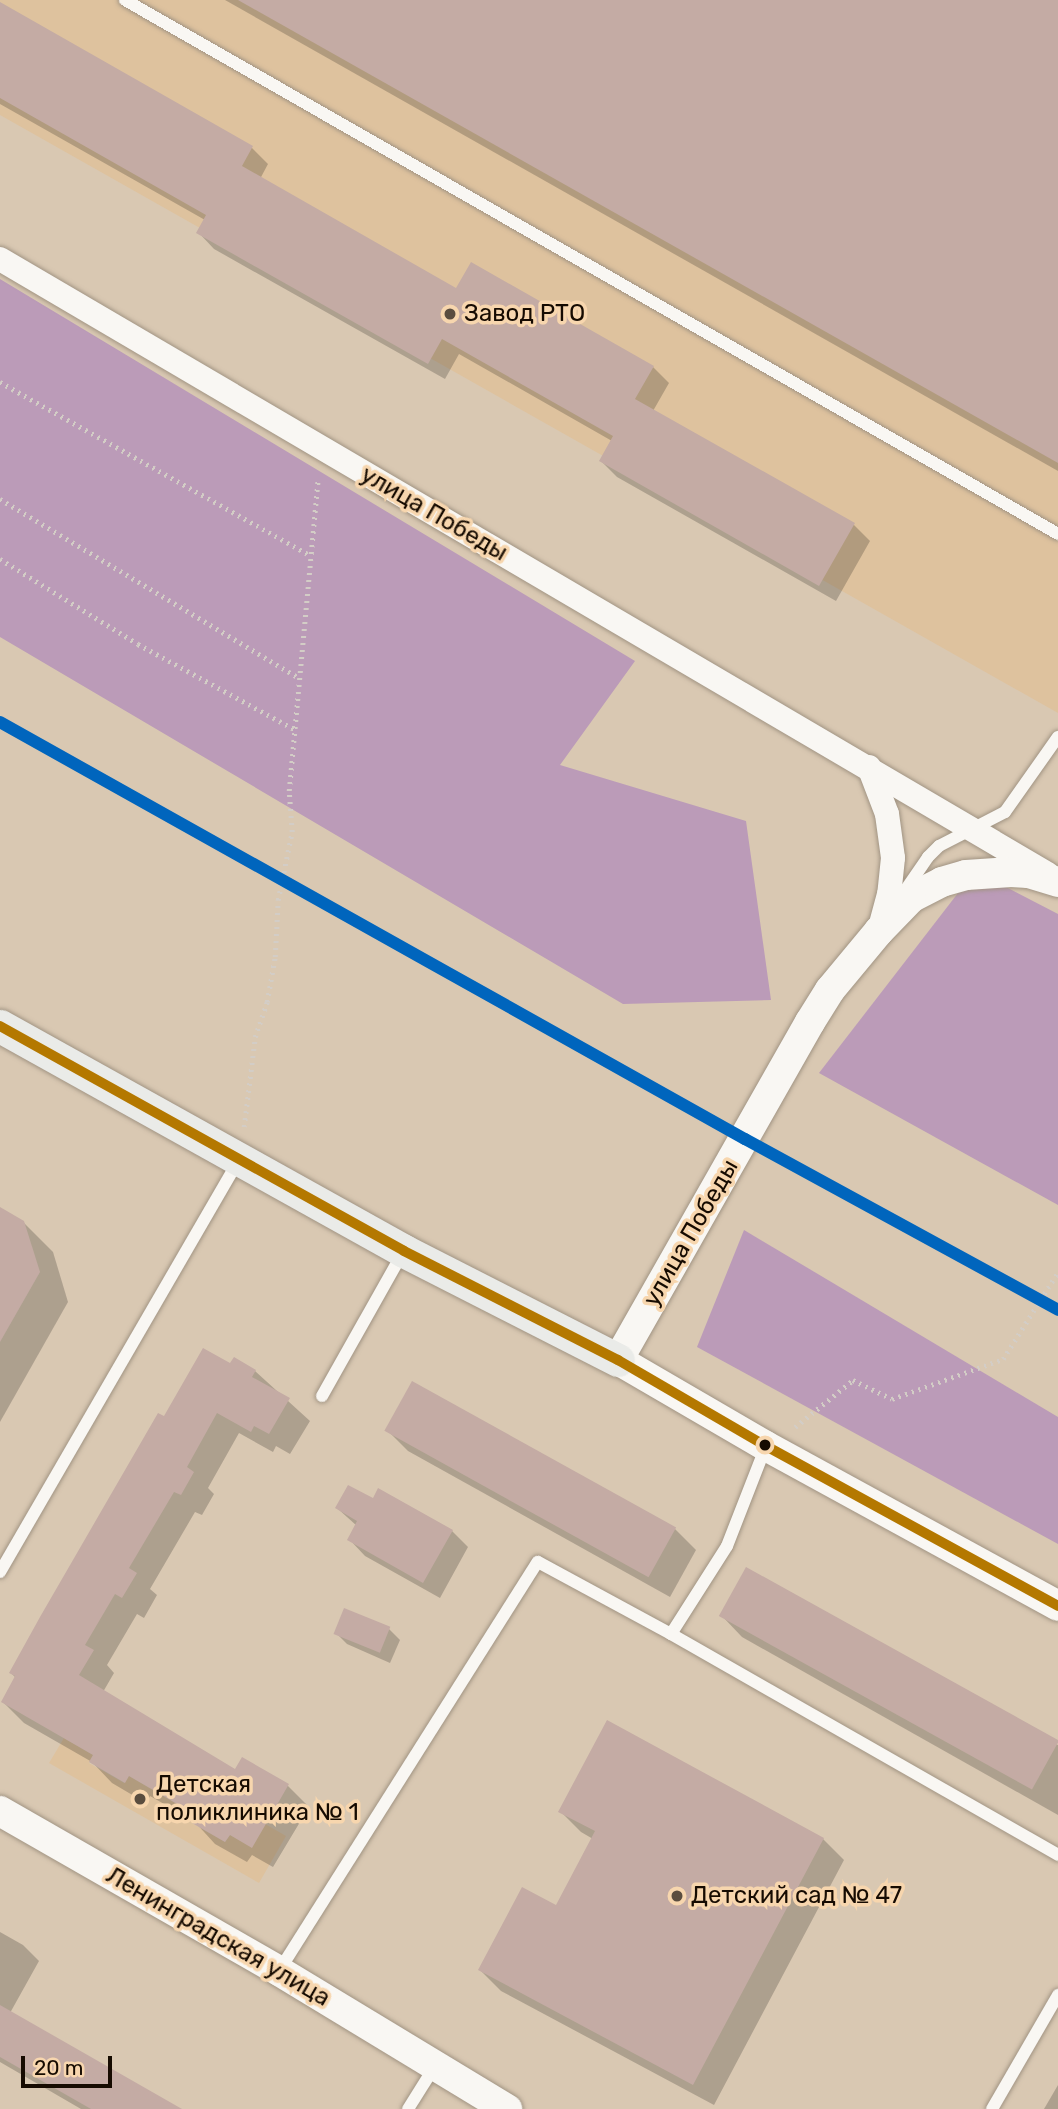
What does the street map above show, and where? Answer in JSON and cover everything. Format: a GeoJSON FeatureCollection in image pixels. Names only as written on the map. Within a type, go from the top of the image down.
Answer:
{"type":"FeatureCollection","features":[{"type":"Feature","properties":{"kind":"main road"},"geometry":{"type":"LineString","coordinates":[[0,1026],[404,1251],[618,1360]]}},
{"type":"Feature","properties":{"kind":"street","name":"улица Победы"},"geometry":{"type":"LineString","coordinates":[[0,259],[869,767],[1058,881]]}},
{"type":"Feature","properties":{"kind":"street","name":"улица Победы"},"geometry":{"type":"LineString","coordinates":[[869,767],[887,814],[892,858],[889,894],[879,930]]}},
{"type":"Feature","properties":{"kind":"street","name":"улица Победы"},"geometry":{"type":"LineString","coordinates":[[618,1360],[810,1022],[842,974],[879,930],[912,898],[942,881],[966,875],[1011,872],[1058,881]]}},
{"type":"Feature","properties":{"kind":"street"},"geometry":{"type":"LineString","coordinates":[[618,1360],[766,1446],[1058,1606]]}},
{"type":"Feature","properties":{"kind":"street","name":"Ленинградская улица"},"geometry":{"type":"LineString","coordinates":[[0,1811],[279,1971],[507,2109]]}},
{"type":"Feature","properties":{"kind":"lane"},"geometry":{"type":"LineString","coordinates":[[125,0],[1058,534]]}},
{"type":"Feature","properties":{"kind":"lane"},"geometry":{"type":"LineString","coordinates":[[879,930],[928,856],[953,838],[975,830],[1005,812],[1058,737]]}},
{"type":"Feature","properties":{"kind":"lane"},"geometry":{"type":"LineString","coordinates":[[0,1572],[232,1155]]}},
{"type":"Feature","properties":{"kind":"lane"},"geometry":{"type":"LineString","coordinates":[[322,1396],[404,1251]]}},
{"type":"Feature","properties":{"kind":"lane"},"geometry":{"type":"LineString","coordinates":[[671,1634],[727,1546],[766,1446]]}},
{"type":"Feature","properties":{"kind":"lane"},"geometry":{"type":"LineString","coordinates":[[279,1971],[538,1562],[671,1634],[1058,1855]]}},
{"type":"Feature","properties":{"kind":"lane"},"geometry":{"type":"LineString","coordinates":[[992,2109],[1058,1995]]}},
{"type":"Feature","properties":{"kind":"lane"},"geometry":{"type":"LineString","coordinates":[[408,2109],[435,2066]]}},
{"type":"Feature","properties":{"kind":"path"},"geometry":{"type":"LineString","coordinates":[[0,382],[309,555]]}},
{"type":"Feature","properties":{"kind":"path"},"geometry":{"type":"LineString","coordinates":[[232,1155],[244,1124],[255,1037],[267,1002],[275,957],[278,900],[292,832],[289,791],[294,729],[309,555],[323,449]]}},
{"type":"Feature","properties":{"kind":"path"},"geometry":{"type":"LineString","coordinates":[[0,499],[239,639],[299,678]]}},
{"type":"Feature","properties":{"kind":"path"},"geometry":{"type":"LineString","coordinates":[[0,559],[138,644],[294,729]]}},
{"type":"Feature","properties":{"kind":"path"},"geometry":{"type":"LineString","coordinates":[[766,1446],[810,1417],[853,1380],[892,1399],[1003,1359],[1058,1272]]}},
{"type":"Feature","properties":{"kind":"shaded area","name":"Завод РТО"},"geometry":{"type":"Polygon","coordinates":[[[0,0],[1058,0],[1058,713],[0,115],[0,0]]]}},
{"type":"Feature","properties":{"kind":"shaded area"},"geometry":{"type":"Polygon","coordinates":[[[0,279],[635,661],[560,765],[746,821],[771,1000],[623,1004],[0,637],[0,279]]]}},
{"type":"Feature","properties":{"kind":"shaded area"},"geometry":{"type":"Polygon","coordinates":[[[975,871],[1058,914],[1058,1205],[819,1073],[975,871]]]}},
{"type":"Feature","properties":{"kind":"shaded area"},"geometry":{"type":"Polygon","coordinates":[[[744,1230],[1058,1417],[1058,1544],[697,1347],[744,1230]]]}},
{"type":"Feature","properties":{"kind":"shaded area","name":"Детская поликлиника № 1"},"geometry":{"type":"Polygon","coordinates":[[[64,1738],[93,1755],[89,1763],[124,1783],[129,1776],[196,1815],[192,1823],[225,1842],[230,1835],[252,1847],[265,1824],[286,1836],[259,1883],[49,1763],[64,1738]]]}},
{"type":"Feature","properties":{"kind":"building"},"geometry":{"type":"Polygon","coordinates":[[[238,0],[1058,0],[1058,463],[238,0]]]}},
{"type":"Feature","properties":{"kind":"building","name":"Завод РТО"},"geometry":{"type":"Polygon","coordinates":[[[0,2],[253,146],[242,166],[456,288],[471,262],[654,366],[635,399],[855,523],[819,586],[599,461],[613,436],[442,339],[428,364],[196,233],[206,215],[0,98],[0,2]]]}},
{"type":"Feature","properties":{"kind":"building"},"geometry":{"type":"Polygon","coordinates":[[[0,1207],[24,1221],[40,1272],[0,1342],[0,1207]]]}},
{"type":"Feature","properties":{"kind":"building"},"geometry":{"type":"Polygon","coordinates":[[[203,1348],[230,1363],[234,1357],[256,1370],[252,1377],[290,1398],[269,1434],[254,1426],[251,1432],[217,1413],[187,1467],[194,1472],[181,1495],[174,1492],[129,1568],[137,1573],[122,1598],[115,1594],[85,1645],[94,1650],[79,1675],[235,1769],[242,1757],[289,1784],[252,1848],[230,1835],[225,1842],[192,1823],[196,1815],[129,1776],[125,1783],[89,1762],[93,1755],[1,1702],[15,1676],[9,1673],[40,1617],[158,1413],[164,1416],[203,1348]]]}},
{"type":"Feature","properties":{"kind":"building"},"geometry":{"type":"Polygon","coordinates":[[[412,1381],[676,1527],[649,1577],[384,1431],[412,1381]]]}},
{"type":"Feature","properties":{"kind":"building"},"geometry":{"type":"Polygon","coordinates":[[[348,1485],[373,1498],[378,1488],[453,1530],[423,1583],[347,1540],[357,1521],[335,1508],[348,1485]]]}},
{"type":"Feature","properties":{"kind":"building"},"geometry":{"type":"Polygon","coordinates":[[[746,1567],[1058,1740],[1032,1790],[719,1616],[746,1567]]]}},
{"type":"Feature","properties":{"kind":"building"},"geometry":{"type":"Polygon","coordinates":[[[344,1608],[390,1627],[380,1653],[334,1634],[344,1608]]]}},
{"type":"Feature","properties":{"kind":"building","name":"Детский сад № 47"},"geometry":{"type":"Polygon","coordinates":[[[607,1720],[824,1838],[693,2085],[478,1970],[522,1887],[556,1905],[595,1831],[558,1812],[607,1720]]]}},
{"type":"Feature","properties":{"kind":"building"},"geometry":{"type":"Polygon","coordinates":[[[0,2005],[182,2109],[91,2109],[0,2057],[0,2005]]]}},
{"type":"Feature","properties":{"kind":"transit line"},"geometry":{"type":"LineString","coordinates":[[0,722],[745,1139],[1058,1310]]}},
{"type":"Feature","properties":{"kind":"transit line"},"geometry":{"type":"LineString","coordinates":[[0,1026],[404,1251],[618,1360],[766,1446],[1058,1606]]}},
{"type":"Feature","properties":{"kind":"place","name":"Завод РТО"},"geometry":{"type":"Point","coordinates":[450,314]}},
{"type":"Feature","properties":{"kind":"place","name":"Детская поликлиника № 1"},"geometry":{"type":"Point","coordinates":[140,1799]}},
{"type":"Feature","properties":{"kind":"place","name":"Детский сад № 47"},"geometry":{"type":"Point","coordinates":[677,1896]}}]}
